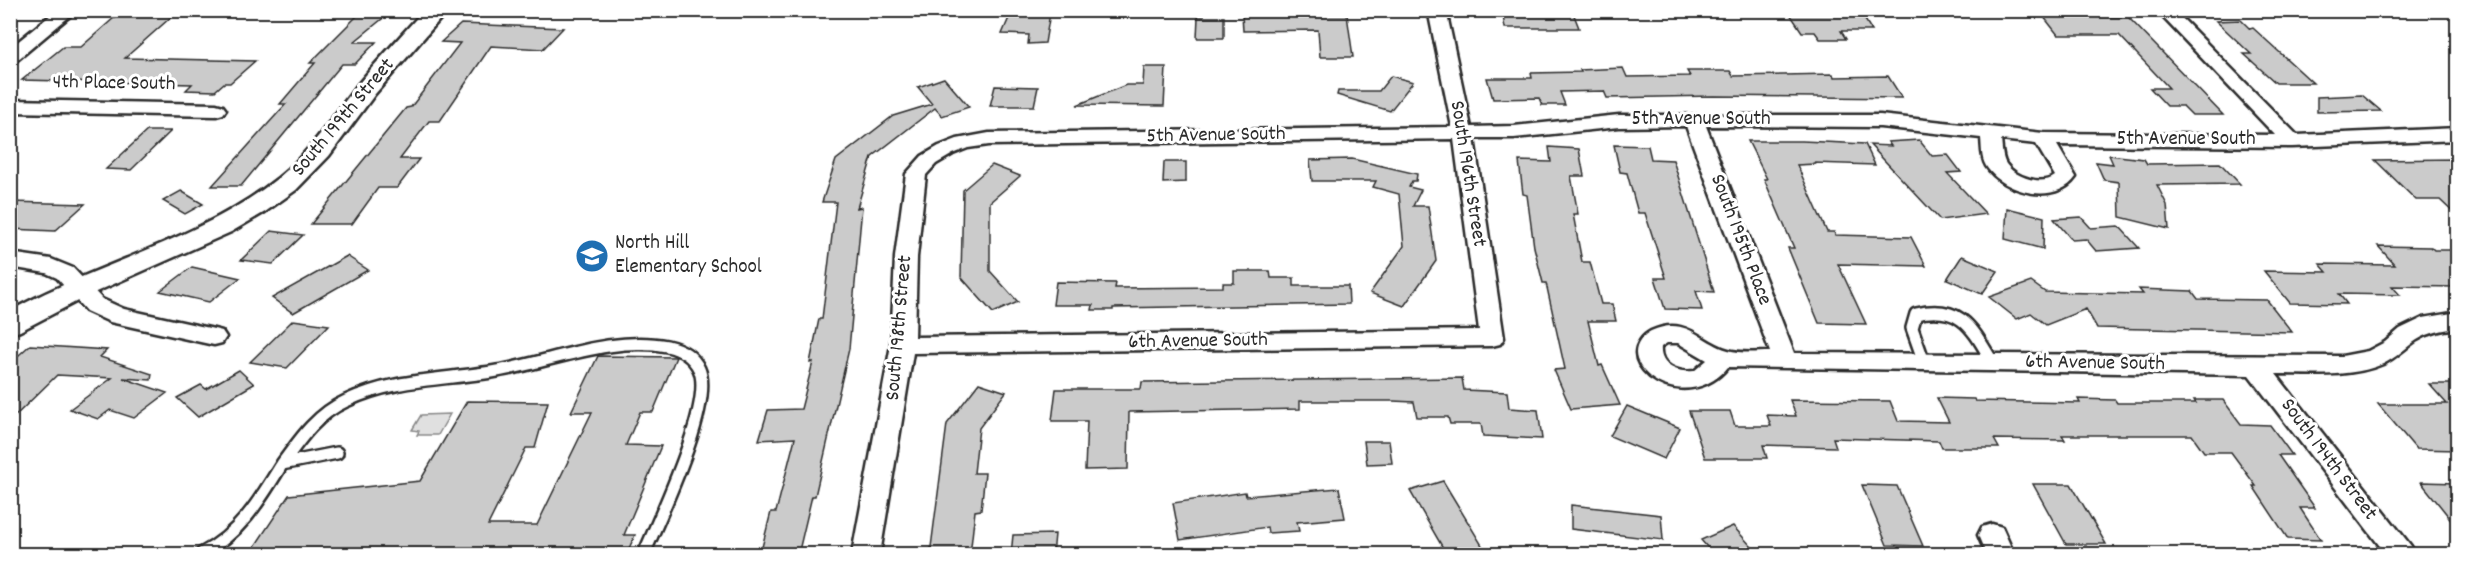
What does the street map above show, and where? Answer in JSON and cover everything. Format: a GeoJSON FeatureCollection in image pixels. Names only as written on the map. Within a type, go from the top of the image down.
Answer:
{"type":"FeatureCollection","features":[{"type":"Feature","properties":{"kind":"street"},"geometry":{"type":"LineString","coordinates":[[10,57],[69,10]]}},
{"type":"Feature","properties":{"kind":"street","name":"South 199th Street"},"geometry":{"type":"LineString","coordinates":[[10,324],[78,287],[147,261],[210,231],[289,183],[318,153],[367,88],[437,10]]}},
{"type":"Feature","properties":{"kind":"street","name":"South 196th Street"},"geometry":{"type":"LineString","coordinates":[[1437,10],[1463,133],[1492,338]]}},
{"type":"Feature","properties":{"kind":"street"},"geometry":{"type":"LineString","coordinates":[[2164,10],[2292,141]]}},
{"type":"Feature","properties":{"kind":"street","name":"4th Place South"},"geometry":{"type":"LineString","coordinates":[[10,106],[216,110]]}},
{"type":"Feature","properties":{"kind":"street","name":"5th Avenue South"},"geometry":{"type":"LineString","coordinates":[[946,150],[964,143],[989,139],[1514,132],[1619,121],[1694,120],[1880,121],[2043,139],[2292,141],[2457,134]]}},
{"type":"Feature","properties":{"kind":"street","name":"South 195th Place"},"geometry":{"type":"LineString","coordinates":[[1694,120],[1785,360]]}},
{"type":"Feature","properties":{"kind":"street"},"geometry":{"type":"LineString","coordinates":[[1991,133],[1994,159],[2001,171],[2020,182],[2055,186],[2066,177],[2043,139]]}},
{"type":"Feature","properties":{"kind":"street","name":"South 198th Street"},"geometry":{"type":"LineString","coordinates":[[866,555],[903,345],[906,257],[916,174],[929,160],[946,150]]}},
{"type":"Feature","properties":{"kind":"street"},"geometry":{"type":"LineString","coordinates":[[10,260],[51,266],[65,273],[94,305],[118,316],[214,337]]}},
{"type":"Feature","properties":{"kind":"street","name":"6th Avenue South"},"geometry":{"type":"LineString","coordinates":[[1722,358],[2256,366],[2342,364],[2374,358],[2393,348],[2408,335],[2432,324],[2457,320]]}},
{"type":"Feature","properties":{"kind":"street","name":"6th Avenue South"},"geometry":{"type":"LineString","coordinates":[[903,345],[1492,338]]}},
{"type":"Feature","properties":{"kind":"street","name":"South 194th Street"},"geometry":{"type":"LineString","coordinates":[[2256,366],[2400,555]]}},
{"type":"Feature","properties":{"kind":"lane"},"geometry":{"type":"LineString","coordinates":[[1924,362],[1912,328],[1916,314],[1933,309],[1952,312],[1969,324],[1993,363]]}},
{"type":"Feature","properties":{"kind":"lane"},"geometry":{"type":"LineString","coordinates":[[201,555],[220,546],[249,517],[311,423],[342,402],[376,387],[414,379],[498,372],[596,348],[630,344],[676,347],[691,354],[700,369],[701,397],[695,429],[644,555]]}},
{"type":"Feature","properties":{"kind":"lane"},"geometry":{"type":"LineString","coordinates":[[282,464],[337,453]]}},
{"type":"Feature","properties":{"kind":"shaded area"},"geometry":{"type":"Polygon","coordinates":[[[450,414],[438,435],[417,435],[419,431],[412,430],[421,415],[450,414]]]}},
{"type":"Feature","properties":{"kind":"building"},"geometry":{"type":"Polygon","coordinates":[[[123,10],[179,10],[125,58],[255,61],[230,83],[224,83],[215,91],[186,90],[192,84],[22,80],[63,47],[81,47],[123,10]]]}},
{"type":"Feature","properties":{"kind":"building"},"geometry":{"type":"Polygon","coordinates":[[[363,10],[393,10],[354,42],[376,42],[355,64],[342,64],[241,186],[212,186],[286,104],[280,104],[315,63],[310,63],[363,10]]]}},
{"type":"Feature","properties":{"kind":"building"},"geometry":{"type":"Polygon","coordinates":[[[1502,10],[1572,10],[1579,28],[1505,28],[1502,10]]]}},
{"type":"Feature","properties":{"kind":"building"},"geometry":{"type":"Polygon","coordinates":[[[1859,10],[1872,31],[1841,31],[1846,39],[1820,39],[1815,32],[1802,32],[1788,11],[1859,10]]]}},
{"type":"Feature","properties":{"kind":"building"},"geometry":{"type":"Polygon","coordinates":[[[1012,11],[1050,13],[1045,43],[1028,44],[1029,35],[1002,34],[1012,11]]]}},
{"type":"Feature","properties":{"kind":"building"},"geometry":{"type":"Polygon","coordinates":[[[1299,11],[1320,11],[1320,15],[1347,15],[1353,57],[1320,57],[1318,30],[1243,31],[1242,14],[1299,13],[1299,11]]]}},
{"type":"Feature","properties":{"kind":"building"},"geometry":{"type":"Polygon","coordinates":[[[2040,12],[2069,13],[2072,17],[2128,17],[2223,115],[2192,115],[2183,106],[2167,106],[2150,88],[2169,88],[2119,35],[2058,35],[2040,12]]]}},
{"type":"Feature","properties":{"kind":"building"},"geometry":{"type":"Polygon","coordinates":[[[1198,17],[1224,17],[1224,38],[1197,38],[1198,17]]]}},
{"type":"Feature","properties":{"kind":"building"},"geometry":{"type":"Polygon","coordinates":[[[2241,20],[2250,29],[2253,28],[2313,83],[2276,83],[2244,54],[2251,54],[2216,21],[2241,20]]]}},
{"type":"Feature","properties":{"kind":"building"},"geometry":{"type":"Polygon","coordinates":[[[461,24],[563,28],[543,49],[491,46],[440,121],[429,121],[400,159],[419,159],[397,188],[378,188],[352,224],[311,224],[406,108],[411,107],[460,43],[441,42],[461,24]]]}},
{"type":"Feature","properties":{"kind":"building"},"geometry":{"type":"Polygon","coordinates":[[[1144,67],[1166,67],[1164,106],[1077,105],[1126,85],[1143,85],[1144,67]]]}},
{"type":"Feature","properties":{"kind":"building"},"geometry":{"type":"Polygon","coordinates":[[[1623,68],[1627,77],[1690,76],[1687,71],[1730,71],[1733,76],[1833,74],[1834,77],[1888,76],[1902,98],[1713,96],[1607,98],[1604,91],[1560,92],[1565,105],[1542,105],[1539,98],[1493,99],[1487,78],[1532,78],[1531,73],[1623,68]]]}},
{"type":"Feature","properties":{"kind":"building"},"geometry":{"type":"Polygon","coordinates":[[[1391,76],[1413,82],[1390,111],[1337,95],[1338,91],[1379,91],[1391,76]]]}},
{"type":"Feature","properties":{"kind":"building"},"geometry":{"type":"Polygon","coordinates":[[[944,78],[969,107],[942,116],[935,108],[872,157],[857,208],[862,207],[849,349],[815,496],[812,496],[798,555],[760,555],[771,512],[776,512],[795,438],[759,440],[768,410],[801,409],[813,362],[810,363],[819,319],[822,319],[836,202],[822,202],[836,160],[893,116],[932,104],[918,87],[944,78]]]}},
{"type":"Feature","properties":{"kind":"building"},"geometry":{"type":"Polygon","coordinates":[[[995,86],[1038,87],[1034,106],[990,106],[995,86]]]}},
{"type":"Feature","properties":{"kind":"building"},"geometry":{"type":"Polygon","coordinates":[[[2362,95],[2381,111],[2317,112],[2317,97],[2362,95]]]}},
{"type":"Feature","properties":{"kind":"building"},"geometry":{"type":"Polygon","coordinates":[[[147,131],[171,131],[131,170],[106,169],[147,131]]]}},
{"type":"Feature","properties":{"kind":"building"},"geometry":{"type":"Polygon","coordinates":[[[1919,140],[1932,156],[1948,155],[1961,172],[1947,173],[1986,214],[1940,220],[1870,145],[1891,146],[1888,142],[1919,140]]]}},
{"type":"Feature","properties":{"kind":"building"},"geometry":{"type":"Polygon","coordinates":[[[1748,141],[1865,144],[1875,165],[1814,163],[1797,165],[1827,232],[1834,232],[1835,235],[1911,237],[1926,266],[1838,264],[1866,324],[1819,323],[1788,248],[1794,248],[1764,179],[1767,179],[1748,141]]]}},
{"type":"Feature","properties":{"kind":"building"},"geometry":{"type":"Polygon","coordinates":[[[1614,145],[1648,146],[1651,159],[1673,160],[1714,292],[1696,291],[1702,310],[1665,309],[1655,278],[1666,278],[1645,213],[1638,213],[1627,173],[1620,172],[1614,145]]]}},
{"type":"Feature","properties":{"kind":"building"},"geometry":{"type":"Polygon","coordinates":[[[1549,147],[1579,149],[1584,176],[1571,176],[1578,214],[1573,214],[1582,262],[1590,262],[1601,304],[1612,304],[1616,321],[1588,321],[1599,366],[1602,365],[1620,405],[1571,409],[1554,370],[1565,369],[1546,283],[1543,283],[1534,247],[1527,195],[1523,194],[1519,161],[1551,162],[1549,147]]]}},
{"type":"Feature","properties":{"kind":"building"},"geometry":{"type":"Polygon","coordinates":[[[2109,155],[2144,159],[2147,164],[2220,163],[2240,184],[2157,185],[2167,205],[2169,229],[2120,217],[2119,182],[2104,180],[2096,162],[2113,164],[2109,155]]]}},
{"type":"Feature","properties":{"kind":"building"},"geometry":{"type":"Polygon","coordinates":[[[1352,159],[1417,174],[1416,181],[1412,181],[1409,187],[1421,190],[1413,206],[1428,206],[1436,261],[1404,306],[1370,293],[1404,246],[1399,194],[1373,187],[1376,181],[1312,181],[1310,160],[1352,159]]]}},
{"type":"Feature","properties":{"kind":"building"},"geometry":{"type":"Polygon","coordinates":[[[2457,159],[2457,216],[2440,200],[2416,200],[2375,160],[2457,159]]]}},
{"type":"Feature","properties":{"kind":"building"},"geometry":{"type":"Polygon","coordinates":[[[1164,162],[1186,162],[1186,182],[1163,183],[1164,162]]]}},
{"type":"Feature","properties":{"kind":"building"},"geometry":{"type":"Polygon","coordinates":[[[992,165],[1020,176],[990,202],[990,271],[1018,302],[993,313],[961,277],[963,190],[992,165]]]}},
{"type":"Feature","properties":{"kind":"building"},"geometry":{"type":"Polygon","coordinates":[[[181,191],[203,204],[185,214],[163,201],[181,191]]]}},
{"type":"Feature","properties":{"kind":"building"},"geometry":{"type":"Polygon","coordinates":[[[10,202],[85,204],[55,231],[10,229],[10,202]]]}},
{"type":"Feature","properties":{"kind":"building"},"geometry":{"type":"Polygon","coordinates":[[[2007,208],[2044,217],[2043,249],[2005,239],[2007,208]]]}},
{"type":"Feature","properties":{"kind":"building"},"geometry":{"type":"Polygon","coordinates":[[[2081,217],[2091,228],[2119,226],[2139,248],[2096,251],[2086,239],[2072,240],[2054,219],[2081,217]]]}},
{"type":"Feature","properties":{"kind":"building"},"geometry":{"type":"Polygon","coordinates":[[[271,231],[303,235],[273,264],[241,260],[271,231]]]}},
{"type":"Feature","properties":{"kind":"building"},"geometry":{"type":"Polygon","coordinates":[[[2378,246],[2457,250],[2457,287],[2392,286],[2400,295],[2339,294],[2347,304],[2290,303],[2264,271],[2327,272],[2320,264],[2395,265],[2378,246]]]}},
{"type":"Feature","properties":{"kind":"building"},"geometry":{"type":"Polygon","coordinates":[[[347,256],[368,270],[293,313],[272,298],[347,256]]]}},
{"type":"Feature","properties":{"kind":"building"},"geometry":{"type":"Polygon","coordinates":[[[1962,256],[1998,271],[1982,294],[1947,279],[1962,256]]]}},
{"type":"Feature","properties":{"kind":"building"},"geometry":{"type":"Polygon","coordinates":[[[192,267],[240,278],[209,302],[160,291],[192,267]]]}},
{"type":"Feature","properties":{"kind":"building"},"geometry":{"type":"Polygon","coordinates":[[[1234,271],[1270,271],[1271,278],[1294,278],[1294,286],[1348,286],[1349,304],[1113,308],[1113,310],[1092,310],[1093,305],[1053,305],[1056,282],[1116,283],[1115,288],[1223,287],[1223,283],[1234,283],[1234,271]]]}},
{"type":"Feature","properties":{"kind":"building"},"geometry":{"type":"Polygon","coordinates":[[[2031,282],[2045,292],[2143,294],[2139,289],[2192,291],[2198,299],[2267,300],[2292,332],[2097,328],[2086,309],[2046,325],[2031,313],[2017,319],[1989,297],[2031,282]]]}},
{"type":"Feature","properties":{"kind":"building"},"geometry":{"type":"Polygon","coordinates":[[[293,320],[329,325],[287,368],[250,362],[293,320]]]}},
{"type":"Feature","properties":{"kind":"building"},"geometry":{"type":"Polygon","coordinates":[[[30,345],[107,350],[100,357],[152,374],[151,380],[123,378],[167,393],[134,418],[110,410],[98,419],[70,409],[112,378],[57,375],[10,421],[10,363],[30,345]]]}},
{"type":"Feature","properties":{"kind":"building"},"geometry":{"type":"Polygon","coordinates":[[[598,356],[676,357],[653,412],[640,412],[626,445],[661,446],[624,535],[635,535],[626,555],[249,555],[289,495],[420,481],[467,401],[548,402],[535,448],[526,448],[488,525],[537,525],[592,412],[571,412],[598,356]]]}},
{"type":"Feature","properties":{"kind":"building"},"geometry":{"type":"Polygon","coordinates":[[[239,370],[254,384],[198,417],[177,398],[201,385],[206,389],[239,370]]]}},
{"type":"Feature","properties":{"kind":"building"},"geometry":{"type":"Polygon","coordinates":[[[1462,378],[1464,390],[1507,392],[1509,408],[1538,410],[1542,439],[1483,436],[1481,424],[1450,424],[1448,417],[1417,417],[1414,402],[1300,401],[1300,409],[1129,412],[1128,469],[1085,470],[1087,421],[1052,421],[1056,389],[1141,389],[1142,382],[1462,378]]]}},
{"type":"Feature","properties":{"kind":"building"},"geometry":{"type":"Polygon","coordinates":[[[979,383],[1006,392],[979,428],[974,473],[985,473],[981,510],[975,511],[970,555],[930,555],[947,424],[979,383]]]}},
{"type":"Feature","properties":{"kind":"building"},"geometry":{"type":"Polygon","coordinates":[[[2429,384],[2457,384],[2457,450],[2416,449],[2378,404],[2447,404],[2429,384]]]}},
{"type":"Feature","properties":{"kind":"building"},"geometry":{"type":"Polygon","coordinates":[[[1937,398],[2080,403],[2078,399],[2115,400],[2117,403],[2196,403],[2194,400],[2223,400],[2241,424],[2270,425],[2292,455],[2278,455],[2315,508],[2300,508],[2321,540],[2288,539],[2253,486],[2256,486],[2231,452],[2204,452],[2192,435],[2062,435],[2065,440],[1994,439],[1999,448],[1942,448],[1939,441],[1833,438],[1836,447],[1763,445],[1767,458],[1705,458],[1689,411],[1730,411],[1735,426],[1771,426],[1767,415],[1796,416],[1790,400],[1890,401],[1898,421],[1949,422],[1937,398]]]}},
{"type":"Feature","properties":{"kind":"building"},"geometry":{"type":"Polygon","coordinates":[[[1627,406],[1680,428],[1664,459],[1610,436],[1627,406]]]}},
{"type":"Feature","properties":{"kind":"building"},"geometry":{"type":"Polygon","coordinates":[[[1364,441],[1389,441],[1392,463],[1367,464],[1364,441]]]}},
{"type":"Feature","properties":{"kind":"building"},"geometry":{"type":"Polygon","coordinates":[[[1443,481],[1483,547],[1458,555],[1447,555],[1410,491],[1443,481]]]}},
{"type":"Feature","properties":{"kind":"building"},"geometry":{"type":"Polygon","coordinates":[[[2421,482],[2457,483],[2457,527],[2421,482]]]}},
{"type":"Feature","properties":{"kind":"building"},"geometry":{"type":"Polygon","coordinates":[[[2033,484],[2071,484],[2106,544],[2066,544],[2033,484]]]}},
{"type":"Feature","properties":{"kind":"building"},"geometry":{"type":"Polygon","coordinates":[[[1862,485],[1897,486],[1923,546],[1887,545],[1862,485]]]}},
{"type":"Feature","properties":{"kind":"building"},"geometry":{"type":"Polygon","coordinates":[[[1339,488],[1345,518],[1297,522],[1299,531],[1268,533],[1267,527],[1180,540],[1173,503],[1245,492],[1246,496],[1339,488]]]}},
{"type":"Feature","properties":{"kind":"building"},"geometry":{"type":"Polygon","coordinates":[[[1571,505],[1661,515],[1663,540],[1571,529],[1571,505]]]}},
{"type":"Feature","properties":{"kind":"building"},"geometry":{"type":"Polygon","coordinates":[[[1733,526],[1759,555],[1714,555],[1701,540],[1733,526]]]}},
{"type":"Feature","properties":{"kind":"building"},"geometry":{"type":"Polygon","coordinates":[[[1055,534],[1053,555],[1011,555],[1013,535],[1055,534]]]}},
{"type":"Feature","properties":{"kind":"place","name":"North Hill Elementary School"},"geometry":{"type":"Point","coordinates":[592,256]}}]}
